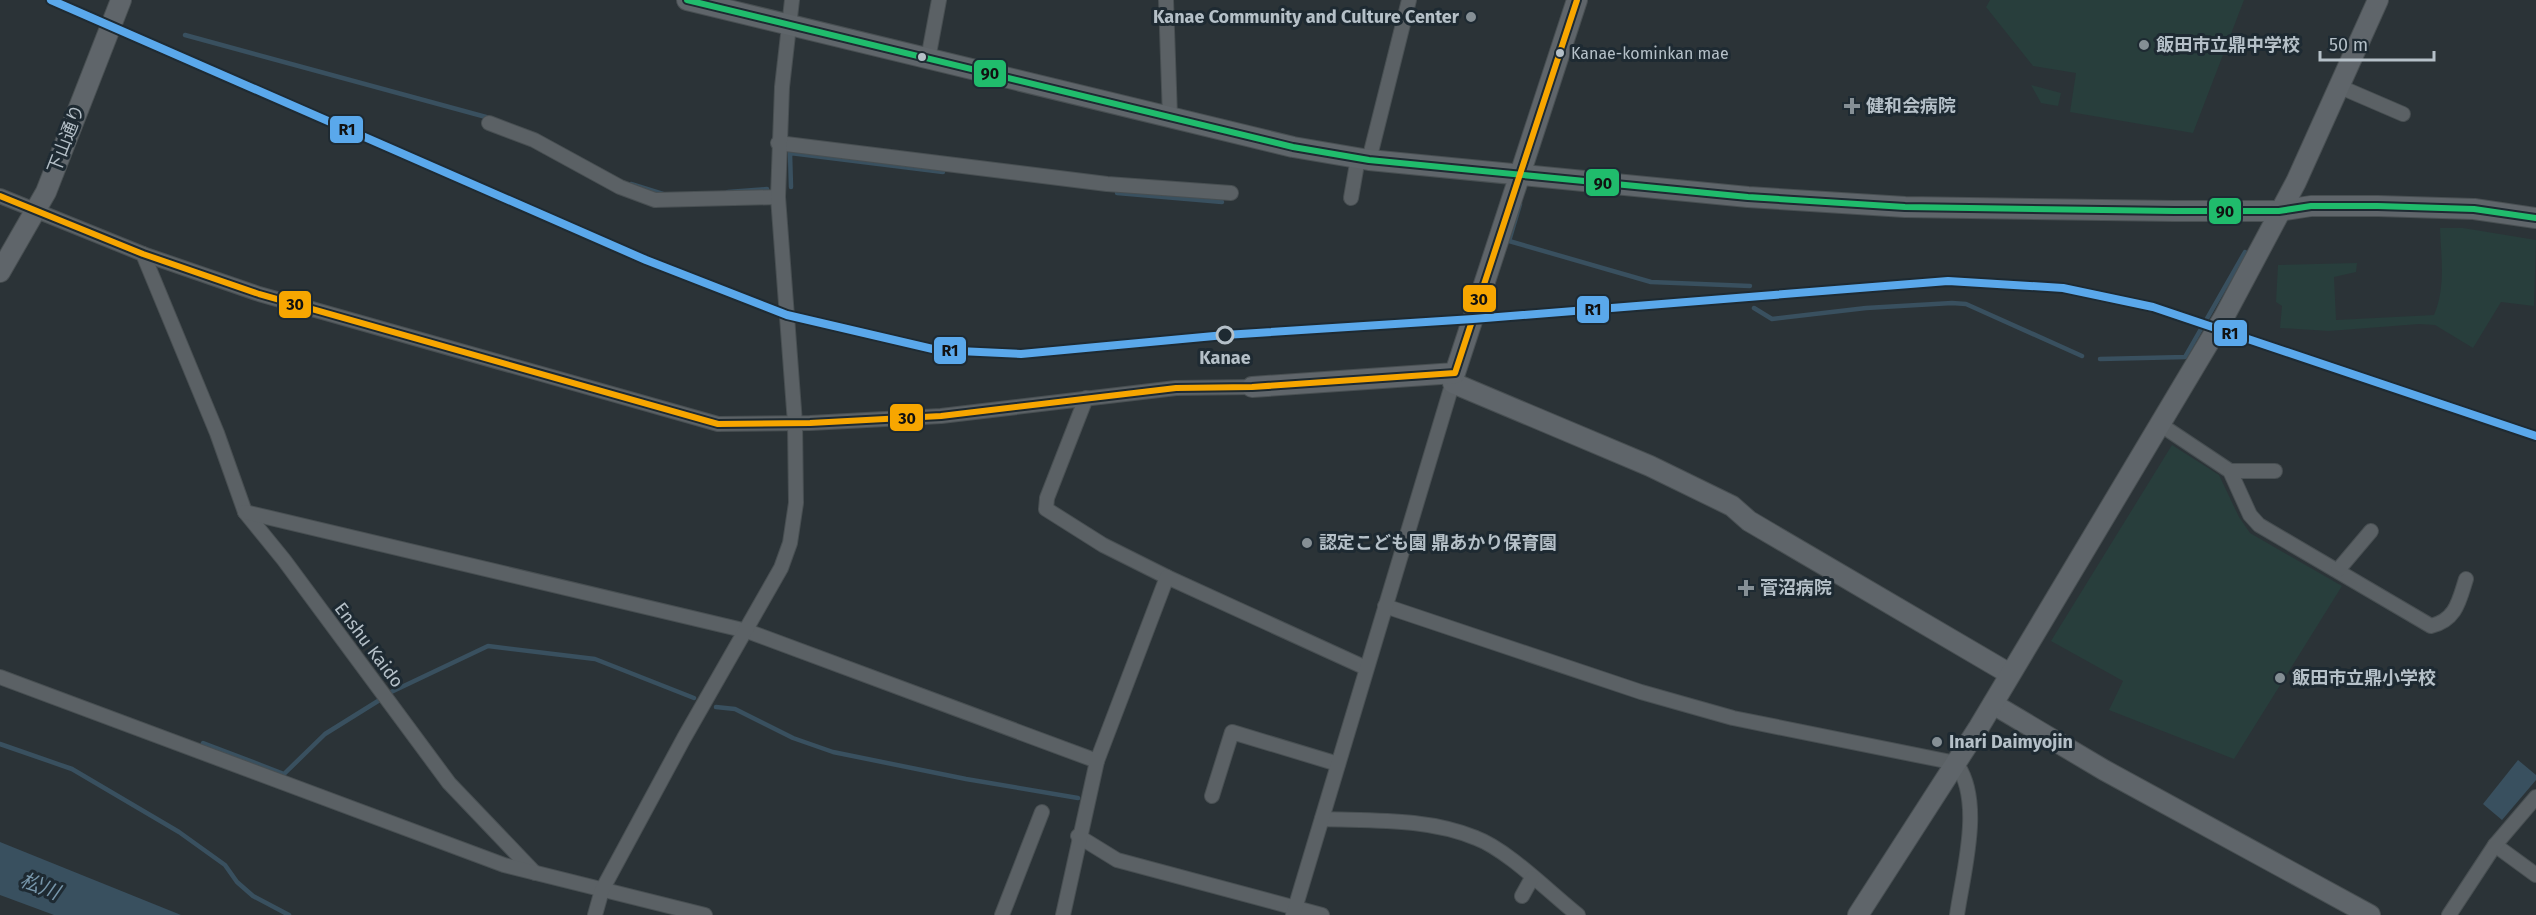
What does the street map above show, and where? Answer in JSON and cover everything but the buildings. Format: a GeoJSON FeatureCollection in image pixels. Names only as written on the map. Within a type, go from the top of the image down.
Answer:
{"type":"FeatureCollection","features":[{"type":"Feature","properties":{"kind":"street","name":"下山通り"},"geometry":{"type":"LineString","coordinates":[[0,272],[37,211],[121,0]]}},
{"type":"Feature","properties":{"kind":"street"},"geometry":{"type":"LineString","coordinates":[[687,0],[1293,147],[1363,159],[1748,197],[1905,207],[2279,211],[2311,206],[2450,207],[2536,218]]}},
{"type":"Feature","properties":{"kind":"street"},"geometry":{"type":"LineString","coordinates":[[595,915],[602,890],[684,738],[747,631],[781,568],[790,543],[796,503],[795,423],[778,197],[778,143],[792,0]]}},
{"type":"Feature","properties":{"kind":"street"},"geometry":{"type":"LineString","coordinates":[[928,58],[939,0]]}},
{"type":"Feature","properties":{"kind":"street"},"geometry":{"type":"LineString","coordinates":[[1166,0],[1170,117]]}},
{"type":"Feature","properties":{"kind":"street"},"geometry":{"type":"LineString","coordinates":[[1351,198],[1409,0]]}},
{"type":"Feature","properties":{"kind":"street"},"geometry":{"type":"LineString","coordinates":[[1295,910],[1454,378],[1577,0]]}},
{"type":"Feature","properties":{"kind":"street"},"geometry":{"type":"LineString","coordinates":[[1858,915],[1993,704],[2224,317],[2296,182],[2378,0]]}},
{"type":"Feature","properties":{"kind":"street"},"geometry":{"type":"LineString","coordinates":[[2338,86],[2403,114]]}},
{"type":"Feature","properties":{"kind":"street"},"geometry":{"type":"LineString","coordinates":[[489,123],[534,140],[620,187],[655,200],[778,197]]}},
{"type":"Feature","properties":{"kind":"street"},"geometry":{"type":"LineString","coordinates":[[778,143],[1107,184],[1231,193]]}},
{"type":"Feature","properties":{"kind":"street"},"geometry":{"type":"LineString","coordinates":[[0,196],[143,254],[259,294],[454,347],[692,419],[718,424],[941,416],[1176,388],[1454,378],[1650,466],[1732,506],[1749,521],[2010,674]]}},
{"type":"Feature","properties":{"kind":"street","name":"Enshu Kaido"},"geometry":{"type":"LineString","coordinates":[[143,254],[217,433],[245,512],[284,560],[449,783],[537,875]]}},
{"type":"Feature","properties":{"kind":"street"},"geometry":{"type":"LineString","coordinates":[[1086,398],[1047,498],[1046,509],[1104,545],[1167,577],[1366,668]]}},
{"type":"Feature","properties":{"kind":"street"},"geometry":{"type":"LineString","coordinates":[[2161,425],[2230,471],[2250,515],[2259,525],[2431,626],[2443,623],[2452,616],[2466,579]]}},
{"type":"Feature","properties":{"kind":"street"},"geometry":{"type":"LineString","coordinates":[[2230,471],[2275,471]]}},
{"type":"Feature","properties":{"kind":"street"},"geometry":{"type":"LineString","coordinates":[[245,512],[747,631],[1097,761]]}},
{"type":"Feature","properties":{"kind":"street"},"geometry":{"type":"LineString","coordinates":[[2338,570],[2371,531]]}},
{"type":"Feature","properties":{"kind":"street"},"geometry":{"type":"LineString","coordinates":[[1063,915],[1078,837],[1097,761],[1167,577]]}},
{"type":"Feature","properties":{"kind":"street"},"geometry":{"type":"LineString","coordinates":[[1385,606],[1641,692],[1733,718],[1956,763],[1964,774],[1970,804],[1968,850],[1957,915]]}},
{"type":"Feature","properties":{"kind":"street"},"geometry":{"type":"LineString","coordinates":[[0,677],[504,865],[602,890],[619,891],[705,915]]}},
{"type":"Feature","properties":{"kind":"street"},"geometry":{"type":"LineString","coordinates":[[1993,704],[2103,770],[2370,915]]}},
{"type":"Feature","properties":{"kind":"street"},"geometry":{"type":"LineString","coordinates":[[1212,796],[1232,732],[1338,764]]}},
{"type":"Feature","properties":{"kind":"street"},"geometry":{"type":"LineString","coordinates":[[2449,915],[2495,844],[2536,797]]}},
{"type":"Feature","properties":{"kind":"street"},"geometry":{"type":"LineString","coordinates":[[1002,915],[1042,813]]}},
{"type":"Feature","properties":{"kind":"street"},"geometry":{"type":"LineString","coordinates":[[1322,819],[1427,824],[1477,838],[1578,915]]}},
{"type":"Feature","properties":{"kind":"street"},"geometry":{"type":"LineString","coordinates":[[1078,837],[1118,860],[1295,910],[1322,915]]}},
{"type":"Feature","properties":{"kind":"street"},"geometry":{"type":"LineString","coordinates":[[2495,844],[2536,875]]}},
{"type":"Feature","properties":{"kind":"street"},"geometry":{"type":"LineString","coordinates":[[1522,896],[1532,878]]}},
{"type":"Feature","properties":{"kind":"green space","name":"飯田市立鼎中学校"},"geometry":{"type":"Polygon","coordinates":[[[1990,0],[2244,0],[2193,133],[2070,112],[2076,73],[2033,66],[1986,7],[1990,0]]]}},
{"type":"Feature","properties":{"kind":"green space"},"geometry":{"type":"Polygon","coordinates":[[[2031,85],[2061,93],[2058,106],[2041,103],[2031,85]]]}},
{"type":"Feature","properties":{"kind":"green space"},"geometry":{"type":"Polygon","coordinates":[[[2440,228],[2463,228],[2536,240],[2534,306],[2501,302],[2473,348],[2435,325],[2419,324],[2329,331],[2280,328],[2282,306],[2276,302],[2278,265],[2357,263],[2356,272],[2334,277],[2336,320],[2434,315],[2441,283],[2440,228]]]}},
{"type":"Feature","properties":{"kind":"green space"},"geometry":{"type":"Polygon","coordinates":[[[2172,445],[2219,475],[2239,517],[2250,533],[2342,586],[2234,759],[2109,710],[2123,681],[2051,641],[2172,445]]]}},
{"type":"Feature","properties":{"kind":"water"},"geometry":{"type":"Polygon","coordinates":[[[2518,760],[2536,775],[2536,780],[2502,820],[2483,804],[2518,760]]]}},
{"type":"Feature","properties":{"kind":"water","name":"松川"},"geometry":{"type":"Polygon","coordinates":[[[0,842],[181,915],[54,915],[0,895],[0,842]]]}},
{"type":"Feature","properties":{"kind":"waterway"},"geometry":{"type":"LineString","coordinates":[[185,35],[486,117]]}},
{"type":"Feature","properties":{"kind":"waterway"},"geometry":{"type":"LineString","coordinates":[[791,187],[790,153],[943,172]]}},
{"type":"Feature","properties":{"kind":"waterway"},"geometry":{"type":"LineString","coordinates":[[631,184],[663,194]]}},
{"type":"Feature","properties":{"kind":"waterway"},"geometry":{"type":"LineString","coordinates":[[728,192],[767,189]]}},
{"type":"Feature","properties":{"kind":"waterway"},"geometry":{"type":"LineString","coordinates":[[1117,193],[1222,202]]}},
{"type":"Feature","properties":{"kind":"waterway"},"geometry":{"type":"LineString","coordinates":[[1520,204],[1509,241],[1651,282],[1750,286]]}},
{"type":"Feature","properties":{"kind":"waterway"},"geometry":{"type":"LineString","coordinates":[[2100,359],[2185,357],[2245,252]]}},
{"type":"Feature","properties":{"kind":"waterway"},"geometry":{"type":"LineString","coordinates":[[1754,308],[1772,319],[1866,308],[1966,304],[2082,356]]}},
{"type":"Feature","properties":{"kind":"waterway"},"geometry":{"type":"LineString","coordinates":[[389,693],[488,646],[595,659],[694,698]]}},
{"type":"Feature","properties":{"kind":"waterway"},"geometry":{"type":"LineString","coordinates":[[203,743],[284,774],[325,734],[378,701]]}},
{"type":"Feature","properties":{"kind":"waterway"},"geometry":{"type":"LineString","coordinates":[[716,707],[735,709],[793,738],[833,752],[966,779],[1078,798]]}},
{"type":"Feature","properties":{"kind":"waterway"},"geometry":{"type":"LineString","coordinates":[[0,744],[72,769],[179,832],[225,865],[237,882],[253,896],[289,915]]}},
{"type":"Feature","properties":{"kind":"transit line","name":"R1"},"geometry":{"type":"LineString","coordinates":[[51,0],[646,260],[787,315],[937,350],[1021,354],[1225,335],[1473,319],[1948,281],[2063,288],[2153,307],[2536,436]]}},
{"type":"Feature","properties":{"kind":"transit line","name":"90"},"geometry":{"type":"LineString","coordinates":[[687,0],[1293,147],[1369,160],[1748,197],[1905,207],[2279,211],[2311,206],[2378,206],[2474,209],[2536,218]]}},
{"type":"Feature","properties":{"kind":"transit line","name":"30"},"geometry":{"type":"LineString","coordinates":[[0,196],[143,254],[259,294],[718,424],[810,423],[941,416],[1176,388],[1252,387],[1455,373],[1577,0]]}},
{"type":"Feature","properties":{"kind":"place","name":"Kanae Community and Culture Center"},"geometry":{"type":"Point","coordinates":[1471,17]}},
{"type":"Feature","properties":{"kind":"place","name":"飯田市立鼎中学校"},"geometry":{"type":"Point","coordinates":[2144,45]}},
{"type":"Feature","properties":{"kind":"place","name":"Kanae-kominkan mae"},"geometry":{"type":"Point","coordinates":[1560,53]}},
{"type":"Feature","properties":{"kind":"place","name":"健和会病院"},"geometry":{"type":"Point","coordinates":[1852,106]}},
{"type":"Feature","properties":{"kind":"place","name":"Kanae"},"geometry":{"type":"Point","coordinates":[1225,335]}},
{"type":"Feature","properties":{"kind":"place","name":"認定こども園 鼎あかり保育園"},"geometry":{"type":"Point","coordinates":[1307,543]}},
{"type":"Feature","properties":{"kind":"place","name":"菅沼病院"},"geometry":{"type":"Point","coordinates":[1746,588]}},
{"type":"Feature","properties":{"kind":"place","name":"飯田市立鼎小学校"},"geometry":{"type":"Point","coordinates":[2280,678]}},
{"type":"Feature","properties":{"kind":"place","name":"Inari Daimyojin"},"geometry":{"type":"Point","coordinates":[1937,742]}}]}
